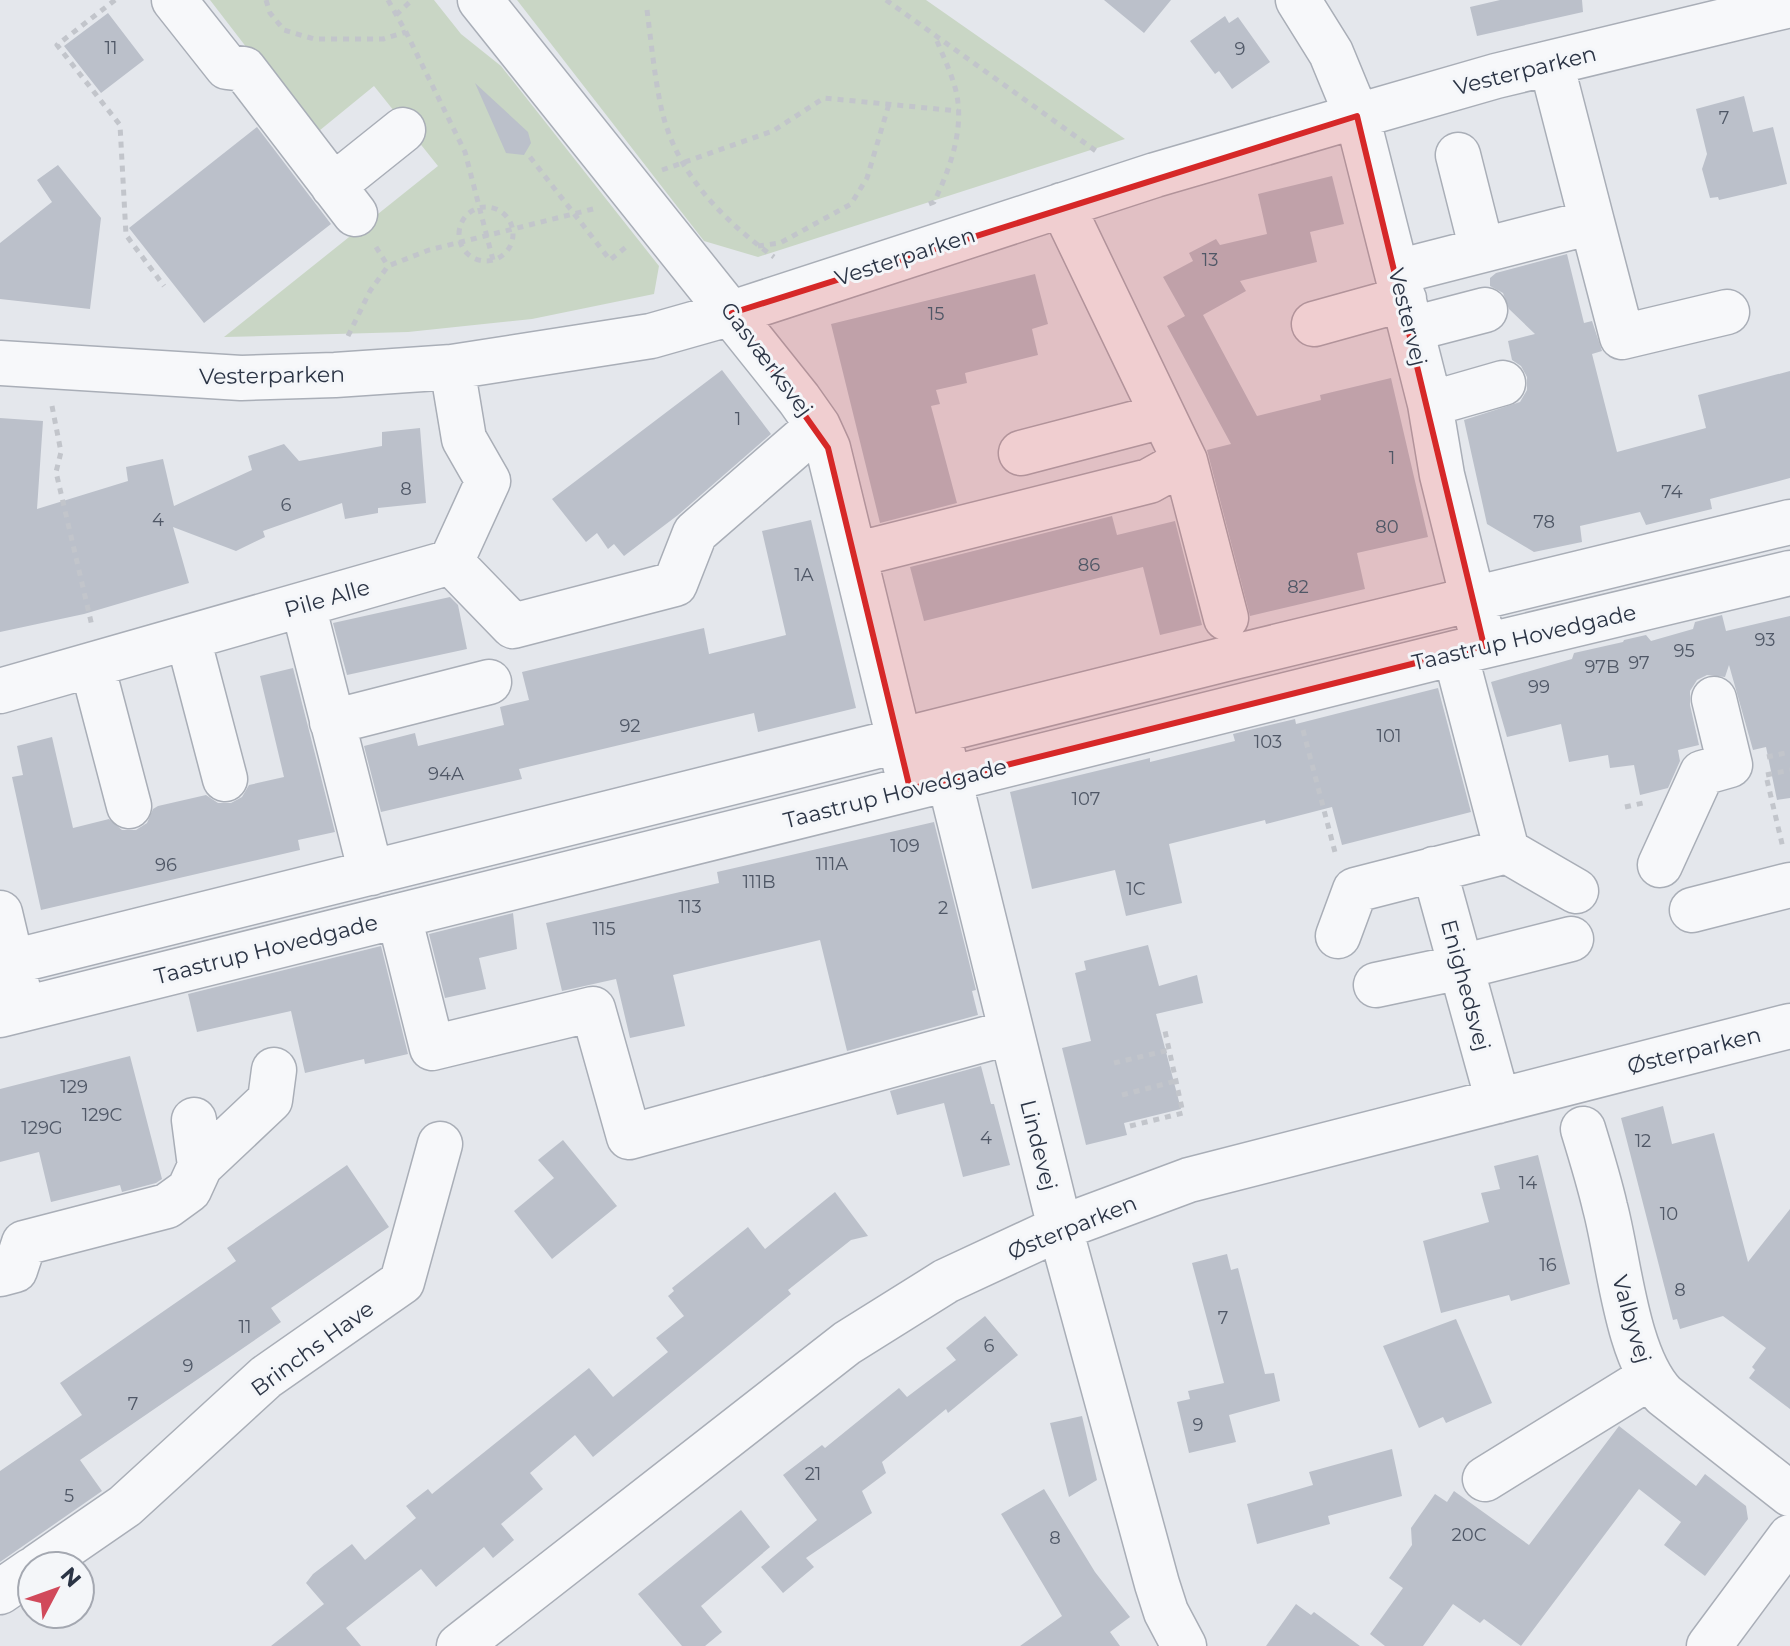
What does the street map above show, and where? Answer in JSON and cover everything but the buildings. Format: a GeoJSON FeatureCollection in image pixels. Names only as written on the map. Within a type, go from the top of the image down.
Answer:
{"type":"FeatureCollection","features":[{"type":"Feature","properties":{"kind":"street"},"geometry":{"type":"LineString","coordinates":[[174,0],[227,67],[244,69],[344,200],[403,130]]}},
{"type":"Feature","properties":{"kind":"street","name":"Gasværksvej"},"geometry":{"type":"LineString","coordinates":[[480,0],[719,297],[818,426],[828,448],[854,555],[918,736],[930,784]]}},
{"type":"Feature","properties":{"kind":"street","name":"Vestervej"},"geometry":{"type":"LineString","coordinates":[[1298,0],[1331,53],[1357,116],[1405,300],[1430,404],[1442,475],[1473,600],[1470,649],[1507,851]]}},
{"type":"Feature","properties":{"kind":"street","name":"Vesterparken"},"geometry":{"type":"LineString","coordinates":[[0,363],[241,378],[335,375],[452,367],[651,336],[719,297],[1062,205],[1357,116],[1551,63],[1790,7]]}},
{"type":"Feature","properties":{"kind":"street"},"geometry":{"type":"LineString","coordinates":[[1551,63],[1622,337],[1727,312]]}},
{"type":"Feature","properties":{"kind":"street"},"geometry":{"type":"LineString","coordinates":[[1458,155],[1482,250]]}},
{"type":"Feature","properties":{"kind":"street"},"geometry":{"type":"LineString","coordinates":[[1062,205],[1185,461],[1226,618]]}},
{"type":"Feature","properties":{"kind":"street"},"geometry":{"type":"LineString","coordinates":[[1314,324],[1405,300],[1482,250],[1592,222]]}},
{"type":"Feature","properties":{"kind":"street"},"geometry":{"type":"LineString","coordinates":[[1405,300],[1485,310]]}},
{"type":"Feature","properties":{"kind":"street"},"geometry":{"type":"LineString","coordinates":[[452,367],[464,439],[488,481],[451,562],[513,626],[675,584],[695,533],[818,426]]}},
{"type":"Feature","properties":{"kind":"street"},"geometry":{"type":"LineString","coordinates":[[1430,404],[1503,383]]}},
{"type":"Feature","properties":{"kind":"street"},"geometry":{"type":"LineString","coordinates":[[1021,453],[1163,416]]}},
{"type":"Feature","properties":{"kind":"street"},"geometry":{"type":"LineString","coordinates":[[854,555],[1149,481],[1185,461]]}},
{"type":"Feature","properties":{"kind":"street"},"geometry":{"type":"LineString","coordinates":[[6,964],[1790,522]]}},
{"type":"Feature","properties":{"kind":"street","name":"Pile Alle"},"geometry":{"type":"LineString","coordinates":[[0,691],[451,562]]}},
{"type":"Feature","properties":{"kind":"street","name":"Taastrup Hovedgade"},"geometry":{"type":"LineString","coordinates":[[11,1013],[1470,649],[1790,573]]}},
{"type":"Feature","properties":{"kind":"street"},"geometry":{"type":"LineString","coordinates":[[303,605],[371,873]]}},
{"type":"Feature","properties":{"kind":"street"},"geometry":{"type":"LineString","coordinates":[[188,638],[225,779]]}},
{"type":"Feature","properties":{"kind":"street"},"geometry":{"type":"LineString","coordinates":[[97,664],[129,806]]}},
{"type":"Feature","properties":{"kind":"street"},"geometry":{"type":"LineString","coordinates":[[332,722],[489,682]]}},
{"type":"Feature","properties":{"kind":"street"},"geometry":{"type":"LineString","coordinates":[[1660,865],[1702,773],[1730,765],[1714,699]]}},
{"type":"Feature","properties":{"kind":"street","name":"Lindevej"},"geometry":{"type":"LineString","coordinates":[[930,784],[1011,1032],[1060,1228],[1157,1584],[1166,1612],[1184,1646]]}},
{"type":"Feature","properties":{"kind":"street"},"geometry":{"type":"LineString","coordinates":[[1338,936],[1355,890],[1507,851],[1576,891]]}},
{"type":"Feature","properties":{"kind":"street","name":"Enighedsvej"},"geometry":{"type":"LineString","coordinates":[[1434,869],[1498,1101]]}},
{"type":"Feature","properties":{"kind":"street"},"geometry":{"type":"LineString","coordinates":[[1692,910],[1788,873]]}},
{"type":"Feature","properties":{"kind":"street"},"geometry":{"type":"LineString","coordinates":[[0,913],[11,1013]]}},
{"type":"Feature","properties":{"kind":"street"},"geometry":{"type":"LineString","coordinates":[[399,916],[432,1048],[593,1009],[629,1137],[1011,1032]]}},
{"type":"Feature","properties":{"kind":"street"},"geometry":{"type":"LineString","coordinates":[[1376,985],[1571,939]]}},
{"type":"Feature","properties":{"kind":"street","name":"Østerparken"},"geometry":{"type":"LineString","coordinates":[[459,1646],[847,1343],[946,1281],[1060,1228],[1189,1180],[1790,1026]]}},
{"type":"Feature","properties":{"kind":"street"},"geometry":{"type":"LineString","coordinates":[[8,1245],[167,1206],[189,1190],[200,1166],[270,1100],[274,1070]]}},
{"type":"Feature","properties":{"kind":"street"},"geometry":{"type":"LineString","coordinates":[[194,1120],[200,1166]]}},
{"type":"Feature","properties":{"kind":"street","name":"Valbyvej"},"geometry":{"type":"LineString","coordinates":[[1583,1129],[1606,1208],[1625,1303],[1650,1377],[1664,1395],[1790,1494]]}},
{"type":"Feature","properties":{"kind":"street","name":"Brinchs Have"},"geometry":{"type":"LineString","coordinates":[[61,1550],[125,1506],[266,1377],[402,1282],[440,1144]]}},
{"type":"Feature","properties":{"kind":"street"},"geometry":{"type":"LineString","coordinates":[[1485,1479],[1650,1377]]}},
{"type":"Feature","properties":{"kind":"street"},"geometry":{"type":"LineString","coordinates":[[1709,1646],[1790,1537]]}},
{"type":"Feature","properties":{"kind":"path"},"geometry":{"type":"LineString","coordinates":[[115,0],[57,45],[120,125],[126,235],[164,286]]}},
{"type":"Feature","properties":{"kind":"path"},"geometry":{"type":"LineString","coordinates":[[266,0],[270,13],[284,30],[314,39],[383,39],[406,32]]}},
{"type":"Feature","properties":{"kind":"path"},"geometry":{"type":"LineString","coordinates":[[388,0],[465,152],[493,260]]}},
{"type":"Feature","properties":{"kind":"path"},"geometry":{"type":"LineString","coordinates":[[396,15],[412,0]]}},
{"type":"Feature","properties":{"kind":"path"},"geometry":{"type":"LineString","coordinates":[[886,0],[1137,181]]}},
{"type":"Feature","properties":{"kind":"path"},"geometry":{"type":"LineString","coordinates":[[647,10],[660,105],[681,162],[732,227],[774,258]]}},
{"type":"Feature","properties":{"kind":"path"},"geometry":{"type":"LineString","coordinates":[[919,207],[934,202],[943,182],[955,141],[958,111],[958,102],[935,36]]}},
{"type":"Feature","properties":{"kind":"path"},"geometry":{"type":"LineString","coordinates":[[530,157],[610,260],[640,198],[681,162],[773,131],[824,98],[958,111]]}},
{"type":"Feature","properties":{"kind":"path"},"geometry":{"type":"LineString","coordinates":[[757,246],[780,243],[851,204],[867,178],[889,104]]}},
{"type":"Feature","properties":{"kind":"path"},"geometry":{"type":"LineString","coordinates":[[335,375],[352,325],[388,266],[429,250],[640,198]]}},
{"type":"Feature","properties":{"kind":"path"},"geometry":{"type":"LineString","coordinates":[[480,207],[501,211],[509,218],[513,229],[509,248],[493,260],[473,257],[465,251],[459,231],[463,220],[480,207]]}},
{"type":"Feature","properties":{"kind":"path"},"geometry":{"type":"LineString","coordinates":[[719,297],[774,258],[789,253]]}},
{"type":"Feature","properties":{"kind":"path"},"geometry":{"type":"LineString","coordinates":[[44,366],[61,452],[56,472],[97,664]]}},
{"type":"Feature","properties":{"kind":"path"},"geometry":{"type":"LineString","coordinates":[[1294,693],[1342,881],[1355,890]]}},
{"type":"Feature","properties":{"kind":"path"},"geometry":{"type":"LineString","coordinates":[[1766,775],[1788,873]]}},
{"type":"Feature","properties":{"kind":"path"},"geometry":{"type":"LineString","coordinates":[[1130,1126],[1183,1113],[1165,1031]]}},
{"type":"Feature","properties":{"kind":"path"},"geometry":{"type":"LineString","coordinates":[[1114,1063],[1169,1050]]}},
{"type":"Feature","properties":{"kind":"path"},"geometry":{"type":"LineString","coordinates":[[1122,1095],[1176,1081]]}},
{"type":"Feature","properties":{"kind":"highlighted area"},"geometry":{"type":"Polygon","coordinates":[[[1357,116],[1484,646],[910,789],[828,448],[732,313],[1357,116]]]}},
{"type":"Feature","properties":{"kind":"green space"},"geometry":{"type":"Polygon","coordinates":[[[210,0],[434,0],[461,34],[501,66],[659,266],[654,294],[532,319],[408,332],[224,337],[438,166],[374,86],[314,135],[210,0]]]}},
{"type":"Feature","properties":{"kind":"green space"},"geometry":{"type":"Polygon","coordinates":[[[517,0],[926,0],[1125,139],[758,257],[704,241],[517,0]]]}}]}
